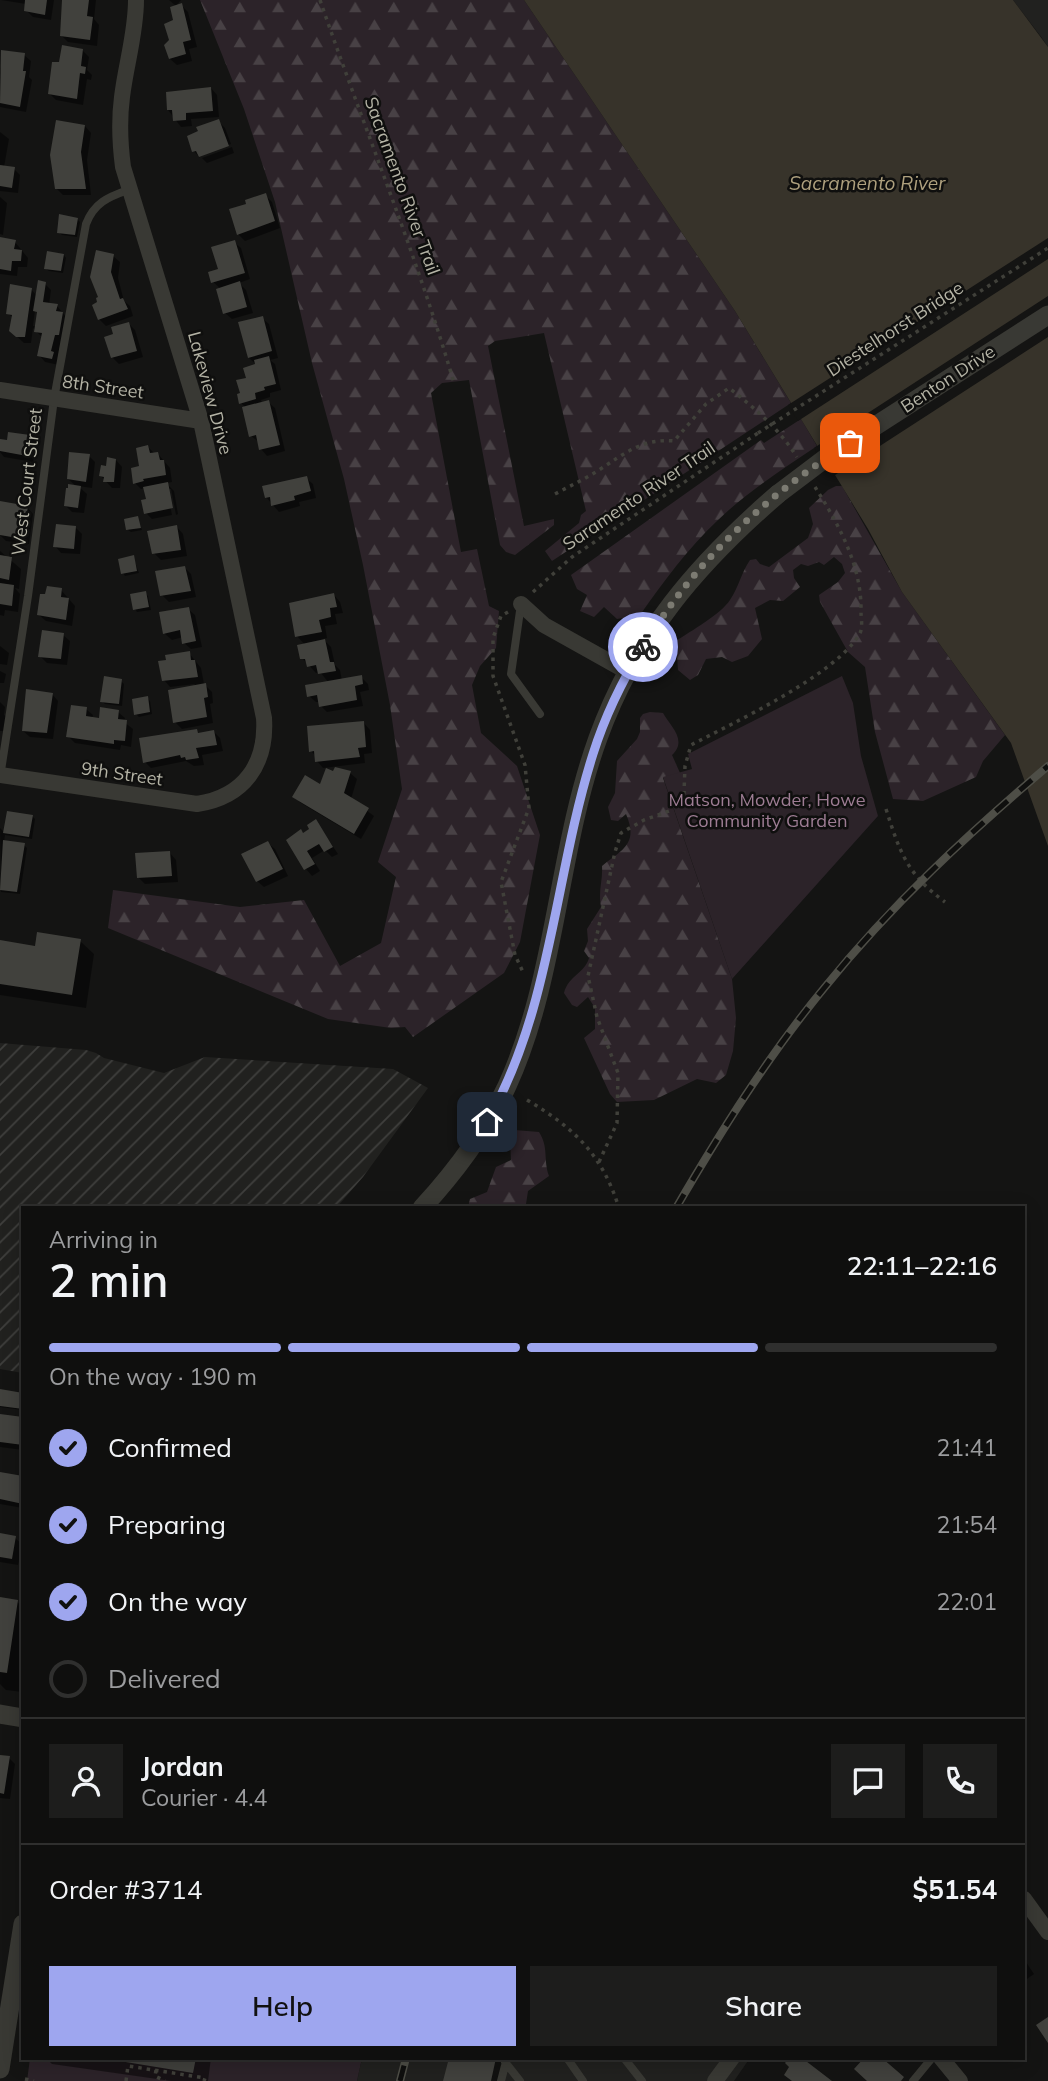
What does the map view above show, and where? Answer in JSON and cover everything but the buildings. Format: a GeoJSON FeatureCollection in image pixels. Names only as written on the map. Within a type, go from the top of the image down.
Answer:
{"type":"FeatureCollection","features":[{"type":"Feature","properties":{"kind":"street","name":"Lakeview Drive"},"geometry":{"type":"LineString","coordinates":[[136,0],[121,116],[123,167],[201,421],[264,718],[265,734],[258,765],[235,789]]}},
{"type":"Feature","properties":{"kind":"street","name":"Benton Drive"},"geometry":{"type":"LineString","coordinates":[[424,1206],[454,1171],[506,1088],[540,989],[586,777],[605,721],[628,672],[656,625],[690,578],[738,528],[778,494],[827,457],[1048,315]]}},
{"type":"Feature","properties":{"kind":"street","name":"8th Street"},"geometry":{"type":"LineString","coordinates":[[0,390],[201,421]]}},
{"type":"Feature","properties":{"kind":"street"},"geometry":{"type":"LineString","coordinates":[[521,604],[544,625],[628,672]]}},
{"type":"Feature","properties":{"kind":"street","name":"9th Street"},"geometry":{"type":"LineString","coordinates":[[0,776],[197,804],[215,801],[235,789]]}},
{"type":"Feature","properties":{"kind":"street"},"geometry":{"type":"LineString","coordinates":[[0,1714],[21,1717]]}},
{"type":"Feature","properties":{"kind":"street"},"geometry":{"type":"LineString","coordinates":[[1025,1900],[1048,1932]]}},
{"type":"Feature","properties":{"kind":"street"},"geometry":{"type":"LineString","coordinates":[[0,2069],[21,1937]]}},
{"type":"Feature","properties":{"kind":"street"},"geometry":{"type":"LineString","coordinates":[[715,2081],[731,2060]]}},
{"type":"Feature","properties":{"kind":"street"},"geometry":{"type":"LineString","coordinates":[[943,2060],[960,2081]]}},
{"type":"Feature","properties":{"kind":"lane","name":"West Court Street"},"geometry":{"type":"LineString","coordinates":[[0,776],[28,596],[54,399],[89,216],[105,198],[128,190]]}},
{"type":"Feature","properties":{"kind":"lane"},"geometry":{"type":"LineString","coordinates":[[521,604],[511,674],[540,715]]}},
{"type":"Feature","properties":{"kind":"lane"},"geometry":{"type":"LineString","coordinates":[[500,2081],[506,2060]]}},
{"type":"Feature","properties":{"kind":"lane"},"geometry":{"type":"LineString","coordinates":[[506,2060],[520,2081]]}},
{"type":"Feature","properties":{"kind":"lane"},"geometry":{"type":"LineString","coordinates":[[567,2060],[583,2081]]}},
{"type":"Feature","properties":{"kind":"lane"},"geometry":{"type":"LineString","coordinates":[[626,2060],[642,2081]]}},
{"type":"Feature","properties":{"kind":"lane"},"geometry":{"type":"LineString","coordinates":[[913,2081],[930,2060]]}},
{"type":"Feature","properties":{"kind":"path","name":"Sacramento River Trail"},"geometry":{"type":"LineString","coordinates":[[320,0],[431,304],[454,383]]}},
{"type":"Feature","properties":{"kind":"path","name":"Diestelhorst Bridge"},"geometry":{"type":"LineString","coordinates":[[758,433],[1048,248]]}},
{"type":"Feature","properties":{"kind":"path"},"geometry":{"type":"LineString","coordinates":[[555,494],[598,470],[623,451],[661,440],[674,441],[706,404],[729,388],[757,409],[785,438],[797,458]]}},
{"type":"Feature","properties":{"kind":"path","name":"Saramento River Trail"},"geometry":{"type":"LineString","coordinates":[[523,972],[516,955],[501,881],[528,808],[525,765],[493,676],[493,638],[501,615],[521,604],[572,557],[758,433]]}},
{"type":"Feature","properties":{"kind":"path"},"geometry":{"type":"LineString","coordinates":[[599,1162],[617,1123],[618,1073],[597,1017],[588,976],[621,833],[644,820],[669,811],[684,793],[685,766],[691,746],[802,683],[843,654],[861,631],[862,590],[853,562],[839,526],[809,477]]}},
{"type":"Feature","properties":{"kind":"path"},"geometry":{"type":"LineString","coordinates":[[886,809],[897,843],[914,876],[945,902]]}},
{"type":"Feature","properties":{"kind":"path"},"geometry":{"type":"LineString","coordinates":[[527,1100],[555,1116],[572,1130],[599,1162],[618,1206]]}},
{"type":"Feature","properties":{"kind":"path"},"geometry":{"type":"LineString","coordinates":[[126,2081],[128,2066],[205,2078],[204,2081]]}},
{"type":"Feature","properties":{"kind":"path"},"geometry":{"type":"LineString","coordinates":[[156,2070],[155,2076],[165,2081]]}},
{"type":"Feature","properties":{"kind":"path"},"geometry":{"type":"LineString","coordinates":[[25,2079],[34,2081]]}},
{"type":"Feature","properties":{"kind":"shaded area"},"geometry":{"type":"Polygon","coordinates":[[[1013,0],[1048,0],[1048,47],[1042,38],[1013,0]]]}},
{"type":"Feature","properties":{"kind":"shaded area"},"geometry":{"type":"Polygon","coordinates":[[[0,1043],[86,1050],[104,1058],[164,1073],[205,1057],[393,1069],[428,1088],[363,1177],[338,1206],[21,1206],[21,1373],[0,1369],[0,1043]]]}},
{"type":"Feature","properties":{"kind":"shaded area"},"geometry":{"type":"Polygon","coordinates":[[[362,2060],[749,2060],[734,2081],[357,2081],[362,2060]]]}},
{"type":"Feature","properties":{"kind":"green space"},"geometry":{"type":"Polygon","coordinates":[[[200,0],[524,0],[735,311],[791,403],[552,561],[545,551],[579,523],[581,515],[586,511],[544,333],[495,341],[488,346],[524,526],[554,519],[554,525],[515,555],[506,552],[500,545],[469,380],[442,383],[431,393],[461,552],[477,549],[489,606],[499,611],[496,648],[480,666],[472,685],[481,733],[517,766],[540,835],[520,942],[504,973],[413,1037],[405,1027],[391,1028],[328,1019],[108,928],[113,890],[240,907],[304,900],[340,966],[381,943],[396,877],[378,862],[402,789],[390,705],[344,479],[312,363],[275,202],[244,109],[200,0]]]}},
{"type":"Feature","properties":{"kind":"green space"},"geometry":{"type":"Polygon","coordinates":[[[801,419],[817,446],[729,509],[686,553],[640,615],[617,619],[604,607],[594,617],[580,611],[587,595],[577,589],[571,575],[761,440],[764,443],[801,419]]]}},
{"type":"Feature","properties":{"kind":"green space"},"geometry":{"type":"Polygon","coordinates":[[[836,486],[842,486],[902,592],[1005,735],[983,761],[976,777],[923,801],[893,799],[875,732],[865,667],[848,652],[820,602],[819,595],[838,582],[845,573],[842,564],[834,557],[824,565],[819,562],[808,566],[801,564],[793,570],[794,578],[800,587],[783,601],[770,600],[755,608],[762,639],[748,656],[732,662],[722,657],[706,659],[698,675],[690,680],[678,670],[676,641],[726,605],[750,560],[756,559],[760,564],[769,567],[808,538],[813,524],[809,508],[836,486]]]}},
{"type":"Feature","properties":{"kind":"green space","name":"Matson, Mowder, Howe Community Garden"},"geometry":{"type":"Polygon","coordinates":[[[842,676],[853,703],[861,756],[878,816],[732,979],[663,777],[692,769],[688,754],[842,676]]]}},
{"type":"Feature","properties":{"kind":"green space"},"geometry":{"type":"Polygon","coordinates":[[[650,712],[663,713],[678,739],[672,755],[680,773],[663,778],[732,979],[736,1018],[733,1051],[726,1075],[716,1083],[697,1079],[654,1100],[617,1102],[610,1094],[584,1038],[595,1029],[595,1008],[588,997],[577,1007],[572,1005],[564,993],[569,982],[589,958],[584,951],[588,941],[587,929],[601,907],[602,866],[622,850],[631,833],[626,814],[618,821],[611,820],[608,807],[615,793],[617,761],[637,739],[640,718],[650,712]]]}},
{"type":"Feature","properties":{"kind":"green space"},"geometry":{"type":"Polygon","coordinates":[[[514,1130],[539,1132],[544,1143],[549,1176],[528,1191],[526,1204],[529,1206],[468,1206],[470,1199],[487,1192],[496,1167],[511,1160],[510,1137],[514,1130]]]}},
{"type":"Feature","properties":{"kind":"green space"},"geometry":{"type":"Polygon","coordinates":[[[30,2060],[362,2060],[357,2081],[27,2081],[30,2060]]]}},
{"type":"Feature","properties":{"kind":"water","name":"Sacramento River"},"geometry":{"type":"Polygon","coordinates":[[[524,0],[1013,0],[1048,47],[1048,846],[1011,743],[902,592],[868,529],[735,311],[524,0]]]}},
{"type":"Feature","properties":{"kind":"pier"},"geometry":{"type":"Polygon","coordinates":[[[1048,238],[1048,259],[798,421],[788,405],[1048,238]]]}},
{"type":"Feature","properties":{"kind":"pier"},"geometry":{"type":"Polygon","coordinates":[[[1048,296],[1048,337],[832,477],[814,448],[1048,296]]]}},
{"type":"Feature","properties":{"kind":"railway"},"geometry":{"type":"LineString","coordinates":[[677,1206],[765,1067],[804,1013],[850,957],[931,871],[1048,766]]}},
{"type":"Feature","properties":{"kind":"railway"},"geometry":{"type":"LineString","coordinates":[[400,2081],[405,2060]]}},
{"type":"Feature","properties":{"kind":"way so far"},"geometry":{"type":"LineString","coordinates":[[643,647],[690,578],[738,528],[778,494],[850,443]]}},
{"type":"Feature","properties":{"kind":"route"},"geometry":{"type":"LineString","coordinates":[[487,1122],[506,1088],[534,1011],[574,823],[593,754],[605,721],[643,647]]}}]}
